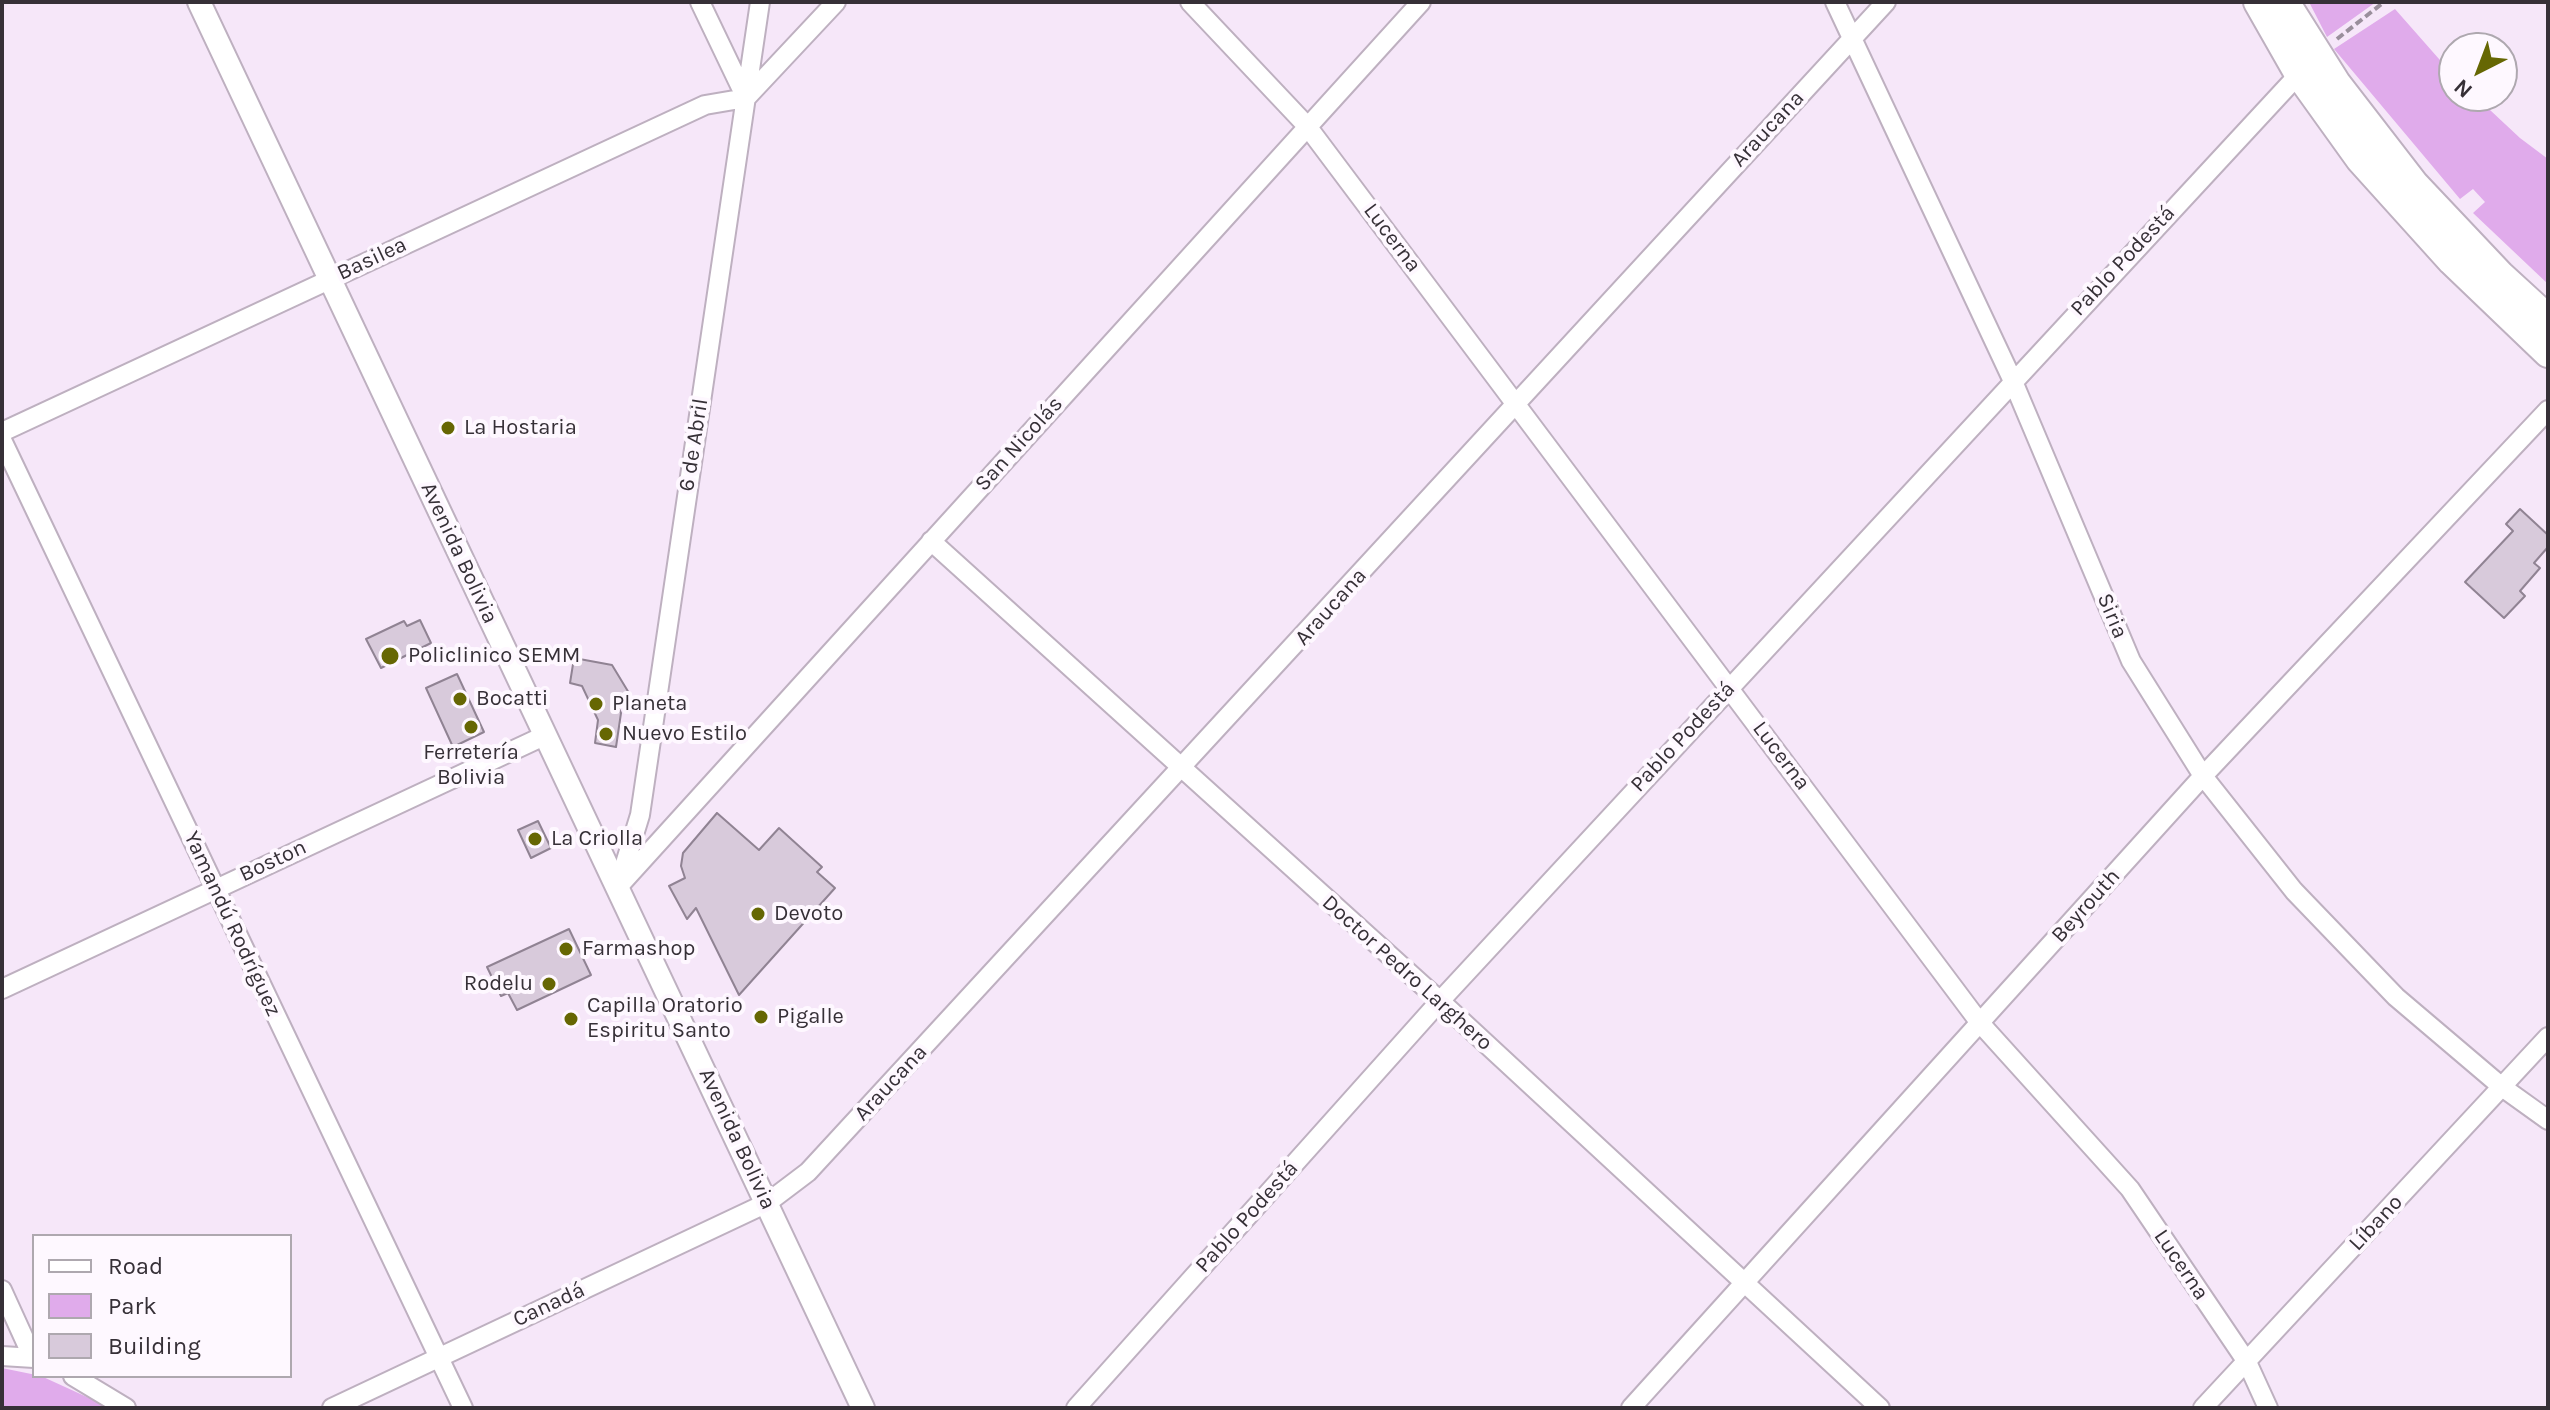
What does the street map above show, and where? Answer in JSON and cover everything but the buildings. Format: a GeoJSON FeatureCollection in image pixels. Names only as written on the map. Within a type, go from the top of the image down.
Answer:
{"type":"FeatureCollection","features":[{"type":"Feature","properties":{"kind":"main road"},"geometry":{"type":"LineString","coordinates":[[2258,2],[2308,65],[2414,184],[2500,275],[2548,319]]}},
{"type":"Feature","properties":{"kind":"main road"},"geometry":{"type":"LineString","coordinates":[[2285,2],[2308,65],[2360,159],[2407,213],[2548,353]]}},
{"type":"Feature","properties":{"kind":"street","name":"Avenida Bolivia"},"geometry":{"type":"LineString","coordinates":[[199,2],[863,1408]]}},
{"type":"Feature","properties":{"kind":"street"},"geometry":{"type":"LineString","coordinates":[[700,2],[746,98],[836,2]]}},
{"type":"Feature","properties":{"kind":"street","name":"6 de Abril"},"geometry":{"type":"LineString","coordinates":[[618,887],[640,815],[760,2]]}},
{"type":"Feature","properties":{"kind":"street","name":"Lucerna"},"geometry":{"type":"LineString","coordinates":[[1190,2],[1307,126],[1980,1023],[2130,1189],[2247,1362],[2268,1408]]}},
{"type":"Feature","properties":{"kind":"street","name":"San Nicolás"},"geometry":{"type":"LineString","coordinates":[[618,887],[1421,2]]}},
{"type":"Feature","properties":{"kind":"street","name":"Siria"},"geometry":{"type":"LineString","coordinates":[[1835,2],[2012,379],[2131,661],[2203,776],[2294,891],[2396,997],[2502,1087],[2548,1120]]}},
{"type":"Feature","properties":{"kind":"street","name":"Araucana"},"geometry":{"type":"LineString","coordinates":[[767,1203],[808,1172],[1183,769],[1886,2]]}},
{"type":"Feature","properties":{"kind":"street","name":"Pablo Podestá"},"geometry":{"type":"LineString","coordinates":[[1076,1408],[1440,1001],[2012,379],[2308,65]]}},
{"type":"Feature","properties":{"kind":"street","name":"Basilea"},"geometry":{"type":"LineString","coordinates":[[2,432],[705,105],[746,98]]}},
{"type":"Feature","properties":{"kind":"street","name":"Beyrouth"},"geometry":{"type":"LineString","coordinates":[[1631,1408],[2203,776],[2548,410]]}},
{"type":"Feature","properties":{"kind":"street","name":"Yamandú Rodríguez"},"geometry":{"type":"LineString","coordinates":[[2,440],[463,1408]]}},
{"type":"Feature","properties":{"kind":"street","name":"Doctor Pedro Larghero"},"geometry":{"type":"LineString","coordinates":[[931,541],[1440,1001],[1880,1408]]}},
{"type":"Feature","properties":{"kind":"street","name":"Boston"},"geometry":{"type":"LineString","coordinates":[[2,989],[546,735]]}},
{"type":"Feature","properties":{"kind":"street","name":"Líbano"},"geometry":{"type":"LineString","coordinates":[[2203,1408],[2548,1037]]}},
{"type":"Feature","properties":{"kind":"street","name":"Canadá"},"geometry":{"type":"LineString","coordinates":[[332,1408],[767,1203]]}},
{"type":"Feature","properties":{"kind":"street"},"geometry":{"type":"LineString","coordinates":[[2,1290],[32,1354]]}},
{"type":"Feature","properties":{"kind":"street"},"geometry":{"type":"LineString","coordinates":[[2,1356],[32,1358]]}},
{"type":"Feature","properties":{"kind":"street"},"geometry":{"type":"LineString","coordinates":[[76,1378],[126,1408]]}},
{"type":"Feature","properties":{"kind":"path"},"geometry":{"type":"LineString","coordinates":[[2308,65],[2384,2]]}},
{"type":"Feature","properties":{"kind":"green space"},"geometry":{"type":"Polygon","coordinates":[[[2309,2],[2376,2],[2327,37],[2309,2]]]}},
{"type":"Feature","properties":{"kind":"green space"},"geometry":{"type":"Polygon","coordinates":[[[2395,9],[2438,58],[2438,112],[2492,112],[2548,159],[2548,284],[2473,213],[2485,202],[2473,189],[2460,199],[2334,49],[2395,9]]]}},
{"type":"Feature","properties":{"kind":"green space"},"geometry":{"type":"Polygon","coordinates":[[[2,1368],[32,1374],[32,1378],[45,1378],[111,1408],[2,1408],[2,1368]]]}},
{"type":"Feature","properties":{"kind":"place","name":"La Hostaria"},"geometry":{"type":"Point","coordinates":[448,428]}},
{"type":"Feature","properties":{"kind":"place","name":"Policlinico SEMM"},"geometry":{"type":"Point","coordinates":[390,656]}},
{"type":"Feature","properties":{"kind":"place","name":"Bocatti"},"geometry":{"type":"Point","coordinates":[460,699]}},
{"type":"Feature","properties":{"kind":"place","name":"Planeta"},"geometry":{"type":"Point","coordinates":[596,704]}},
{"type":"Feature","properties":{"kind":"place","name":"Ferretería Bolivia"},"geometry":{"type":"Point","coordinates":[471,727]}},
{"type":"Feature","properties":{"kind":"place","name":"Nuevo Estilo"},"geometry":{"type":"Point","coordinates":[606,734]}},
{"type":"Feature","properties":{"kind":"place","name":"La Criolla"},"geometry":{"type":"Point","coordinates":[535,839]}},
{"type":"Feature","properties":{"kind":"place","name":"Devoto"},"geometry":{"type":"Point","coordinates":[758,914]}},
{"type":"Feature","properties":{"kind":"place","name":"Farmashop"},"geometry":{"type":"Point","coordinates":[566,949]}},
{"type":"Feature","properties":{"kind":"place","name":"Rodelu"},"geometry":{"type":"Point","coordinates":[549,984]}},
{"type":"Feature","properties":{"kind":"place","name":"Pigalle"},"geometry":{"type":"Point","coordinates":[761,1017]}},
{"type":"Feature","properties":{"kind":"place","name":"Capilla Oratorio Espiritu Santo"},"geometry":{"type":"Point","coordinates":[571,1019]}}]}
